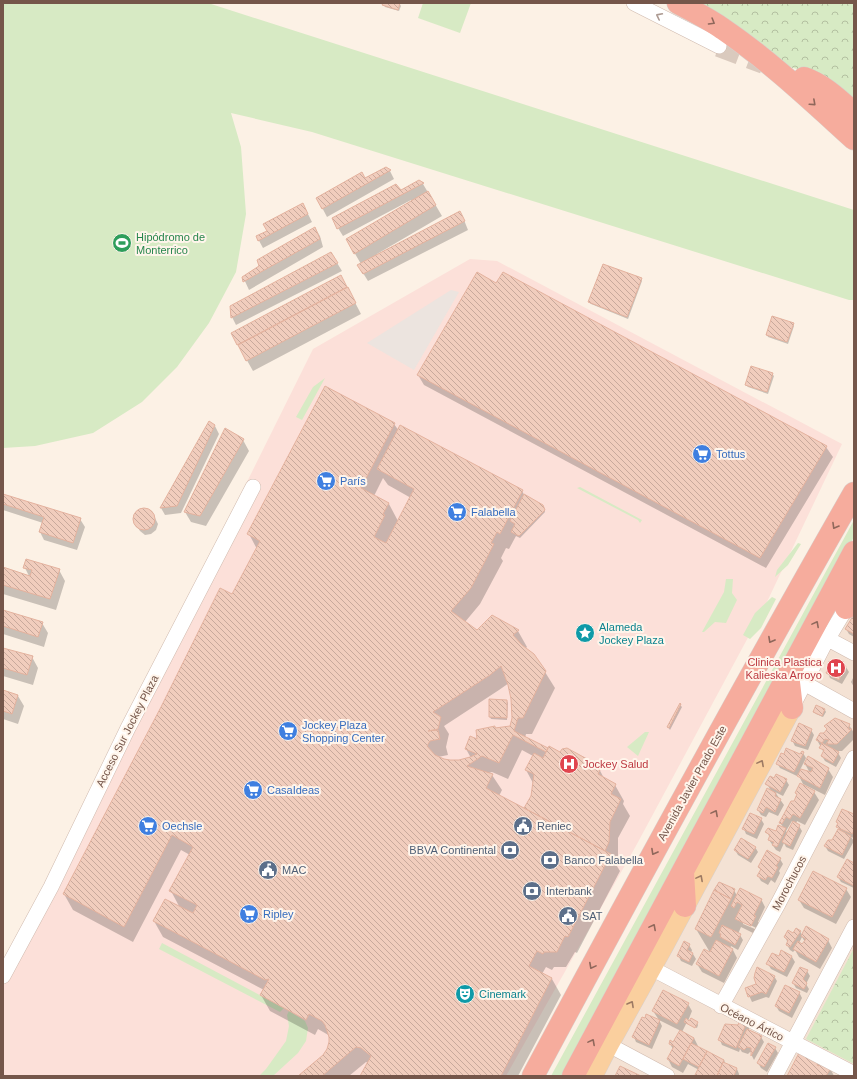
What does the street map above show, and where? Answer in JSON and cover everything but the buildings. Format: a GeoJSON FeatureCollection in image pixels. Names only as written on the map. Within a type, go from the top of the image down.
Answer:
{"type":"FeatureCollection","features":[{"type":"Feature","properties":{"kind":"highway"},"geometry":{"type":"LineString","coordinates":[[678,3],[721,28],[750,49],[781,73],[854,139]]}},
{"type":"Feature","properties":{"kind":"highway"},"geometry":{"type":"LineString","coordinates":[[804,78],[826,89],[854,113]]}},
{"type":"Feature","properties":{"kind":"highway","name":"Avenida Javier Prado Este"},"geometry":{"type":"LineString","coordinates":[[533,1076],[694,778],[854,493]]}},
{"type":"Feature","properties":{"kind":"highway"},"geometry":{"type":"LineString","coordinates":[[573,1076],[683,872],[796,679],[854,552]]}},
{"type":"Feature","properties":{"kind":"highway"},"geometry":{"type":"LineString","coordinates":[[850,601],[854,573]]}},
{"type":"Feature","properties":{"kind":"highway"},"geometry":{"type":"LineString","coordinates":[[792,708],[796,679]]}},
{"type":"Feature","properties":{"kind":"highway"},"geometry":{"type":"LineString","coordinates":[[683,872],[685,906]]}},
{"type":"Feature","properties":{"kind":"main road"},"geometry":{"type":"LineString","coordinates":[[593,1076],[792,708]]}},
{"type":"Feature","properties":{"kind":"street"},"geometry":{"type":"LineString","coordinates":[[634,3],[719,46]]}},
{"type":"Feature","properties":{"kind":"street","name":"Acceso Sur Jockey Plaza"},"geometry":{"type":"LineString","coordinates":[[3,976],[56,876],[131,721],[254,487]]}},
{"type":"Feature","properties":{"kind":"street"},"geometry":{"type":"LineString","coordinates":[[850,601],[828,640],[796,679],[854,710]]}},
{"type":"Feature","properties":{"kind":"street"},"geometry":{"type":"LineString","coordinates":[[828,640],[854,653]]}},
{"type":"Feature","properties":{"kind":"street","name":"Morochucos"},"geometry":{"type":"LineString","coordinates":[[721,1006],[778,904],[854,758]]}},
{"type":"Feature","properties":{"kind":"street"},"geometry":{"type":"LineString","coordinates":[[775,1076],[854,927]]}},
{"type":"Feature","properties":{"kind":"street","name":"Océano Ártico"},"geometry":{"type":"LineString","coordinates":[[651,968],[721,1006],[854,1074]]}},
{"type":"Feature","properties":{"kind":"street"},"geometry":{"type":"LineString","coordinates":[[609,1045],[667,1076]]}},
{"type":"Feature","properties":{"kind":"shaded area"},"geometry":{"type":"Polygon","coordinates":[[[470,259],[497,261],[842,444],[765,606],[637,844],[506,1076],[3,1076],[3,964],[42,895],[313,349],[470,259]]]}},
{"type":"Feature","properties":{"kind":"shaded area"},"geometry":{"type":"Polygon","coordinates":[[[451,290],[459,292],[414,370],[367,343],[451,290]]]}},
{"type":"Feature","properties":{"kind":"shaded area"},"geometry":{"type":"Polygon","coordinates":[[[854,588],[854,1076],[591,1076],[854,588]]]}},
{"type":"Feature","properties":{"kind":"green space","name":"Hipódromo de Monterrico"},"geometry":{"type":"Polygon","coordinates":[[[3,3],[208,3],[854,210],[854,300],[849,300],[312,132],[231,113],[241,147],[246,214],[236,272],[209,323],[177,367],[142,402],[93,433],[35,446],[3,448],[3,3]]]}},
{"type":"Feature","properties":{"kind":"green space"},"geometry":{"type":"Polygon","coordinates":[[[423,3],[471,3],[460,33],[418,18],[423,3]]]}},
{"type":"Feature","properties":{"kind":"green space"},"geometry":{"type":"Polygon","coordinates":[[[689,3],[854,3],[854,99],[826,76],[785,66],[689,3]]]}},
{"type":"Feature","properties":{"kind":"green space"},"geometry":{"type":"Polygon","coordinates":[[[325,378],[302,420],[296,417],[313,387],[325,378]]]}},
{"type":"Feature","properties":{"kind":"green space"},"geometry":{"type":"Polygon","coordinates":[[[580,487],[642,520],[640,523],[638,520],[577,488],[580,487]]]}},
{"type":"Feature","properties":{"kind":"green space"},"geometry":{"type":"Polygon","coordinates":[[[854,520],[854,537],[568,1076],[551,1076],[854,520]]]}},
{"type":"Feature","properties":{"kind":"green space"},"geometry":{"type":"Polygon","coordinates":[[[798,543],[801,544],[788,565],[775,577],[777,570],[798,543]]]}},
{"type":"Feature","properties":{"kind":"green space"},"geometry":{"type":"Polygon","coordinates":[[[726,579],[733,579],[732,593],[737,600],[726,623],[715,622],[704,632],[702,632],[724,592],[726,579]]]}},
{"type":"Feature","properties":{"kind":"green space"},"geometry":{"type":"Polygon","coordinates":[[[772,597],[776,599],[761,628],[750,639],[743,635],[755,613],[772,597]]]}},
{"type":"Feature","properties":{"kind":"green space"},"geometry":{"type":"Polygon","coordinates":[[[645,732],[649,732],[638,756],[627,747],[645,732]]]}},
{"type":"Feature","properties":{"kind":"green space"},"geometry":{"type":"Polygon","coordinates":[[[162,943],[284,1008],[280,1012],[159,949],[162,943]]]}},
{"type":"Feature","properties":{"kind":"green space"},"geometry":{"type":"Polygon","coordinates":[[[854,950],[854,1064],[806,1039],[854,950]]]}},
{"type":"Feature","properties":{"kind":"green space"},"geometry":{"type":"Polygon","coordinates":[[[289,1011],[305,1021],[308,1028],[306,1041],[298,1053],[273,1076],[259,1076],[266,1069],[286,1041],[289,1026],[287,1015],[289,1011]]]}},
{"type":"Feature","properties":{"kind":"tunnel"},"geometry":{"type":"LineString","coordinates":[[719,46],[764,63]]}},
{"type":"Feature","properties":{"kind":"place","name":"Hipódromo de Monterrico"},"geometry":{"type":"Point","coordinates":[122,243]}},
{"type":"Feature","properties":{"kind":"place","name":"Tottus"},"geometry":{"type":"Point","coordinates":[702,454]}},
{"type":"Feature","properties":{"kind":"place","name":"París"},"geometry":{"type":"Point","coordinates":[326,481]}},
{"type":"Feature","properties":{"kind":"place","name":"Falabella"},"geometry":{"type":"Point","coordinates":[457,512]}},
{"type":"Feature","properties":{"kind":"place","name":"Alameda Jockey Plaza"},"geometry":{"type":"Point","coordinates":[585,633]}},
{"type":"Feature","properties":{"kind":"place","name":"Clinica Plastica Kalieska Arroyo"},"geometry":{"type":"Point","coordinates":[836,668]}},
{"type":"Feature","properties":{"kind":"place","name":"Jockey Plaza Shopping Center"},"geometry":{"type":"Point","coordinates":[288,731]}},
{"type":"Feature","properties":{"kind":"place","name":"Jockey Salud"},"geometry":{"type":"Point","coordinates":[569,764]}},
{"type":"Feature","properties":{"kind":"place","name":"CasaIdeas"},"geometry":{"type":"Point","coordinates":[253,790]}},
{"type":"Feature","properties":{"kind":"place","name":"Oechsle"},"geometry":{"type":"Point","coordinates":[148,826]}},
{"type":"Feature","properties":{"kind":"place","name":"Reniec"},"geometry":{"type":"Point","coordinates":[523,826]}},
{"type":"Feature","properties":{"kind":"place","name":"BBVA Continental"},"geometry":{"type":"Point","coordinates":[510,850]}},
{"type":"Feature","properties":{"kind":"place","name":"Banco Falabella"},"geometry":{"type":"Point","coordinates":[550,860]}},
{"type":"Feature","properties":{"kind":"place","name":"MAC"},"geometry":{"type":"Point","coordinates":[268,870]}},
{"type":"Feature","properties":{"kind":"place","name":"Interbank"},"geometry":{"type":"Point","coordinates":[532,891]}},
{"type":"Feature","properties":{"kind":"place","name":"Ripley"},"geometry":{"type":"Point","coordinates":[249,914]}},
{"type":"Feature","properties":{"kind":"place","name":"SAT"},"geometry":{"type":"Point","coordinates":[568,916]}},
{"type":"Feature","properties":{"kind":"place","name":"Cinemark"},"geometry":{"type":"Point","coordinates":[465,994]}}]}
